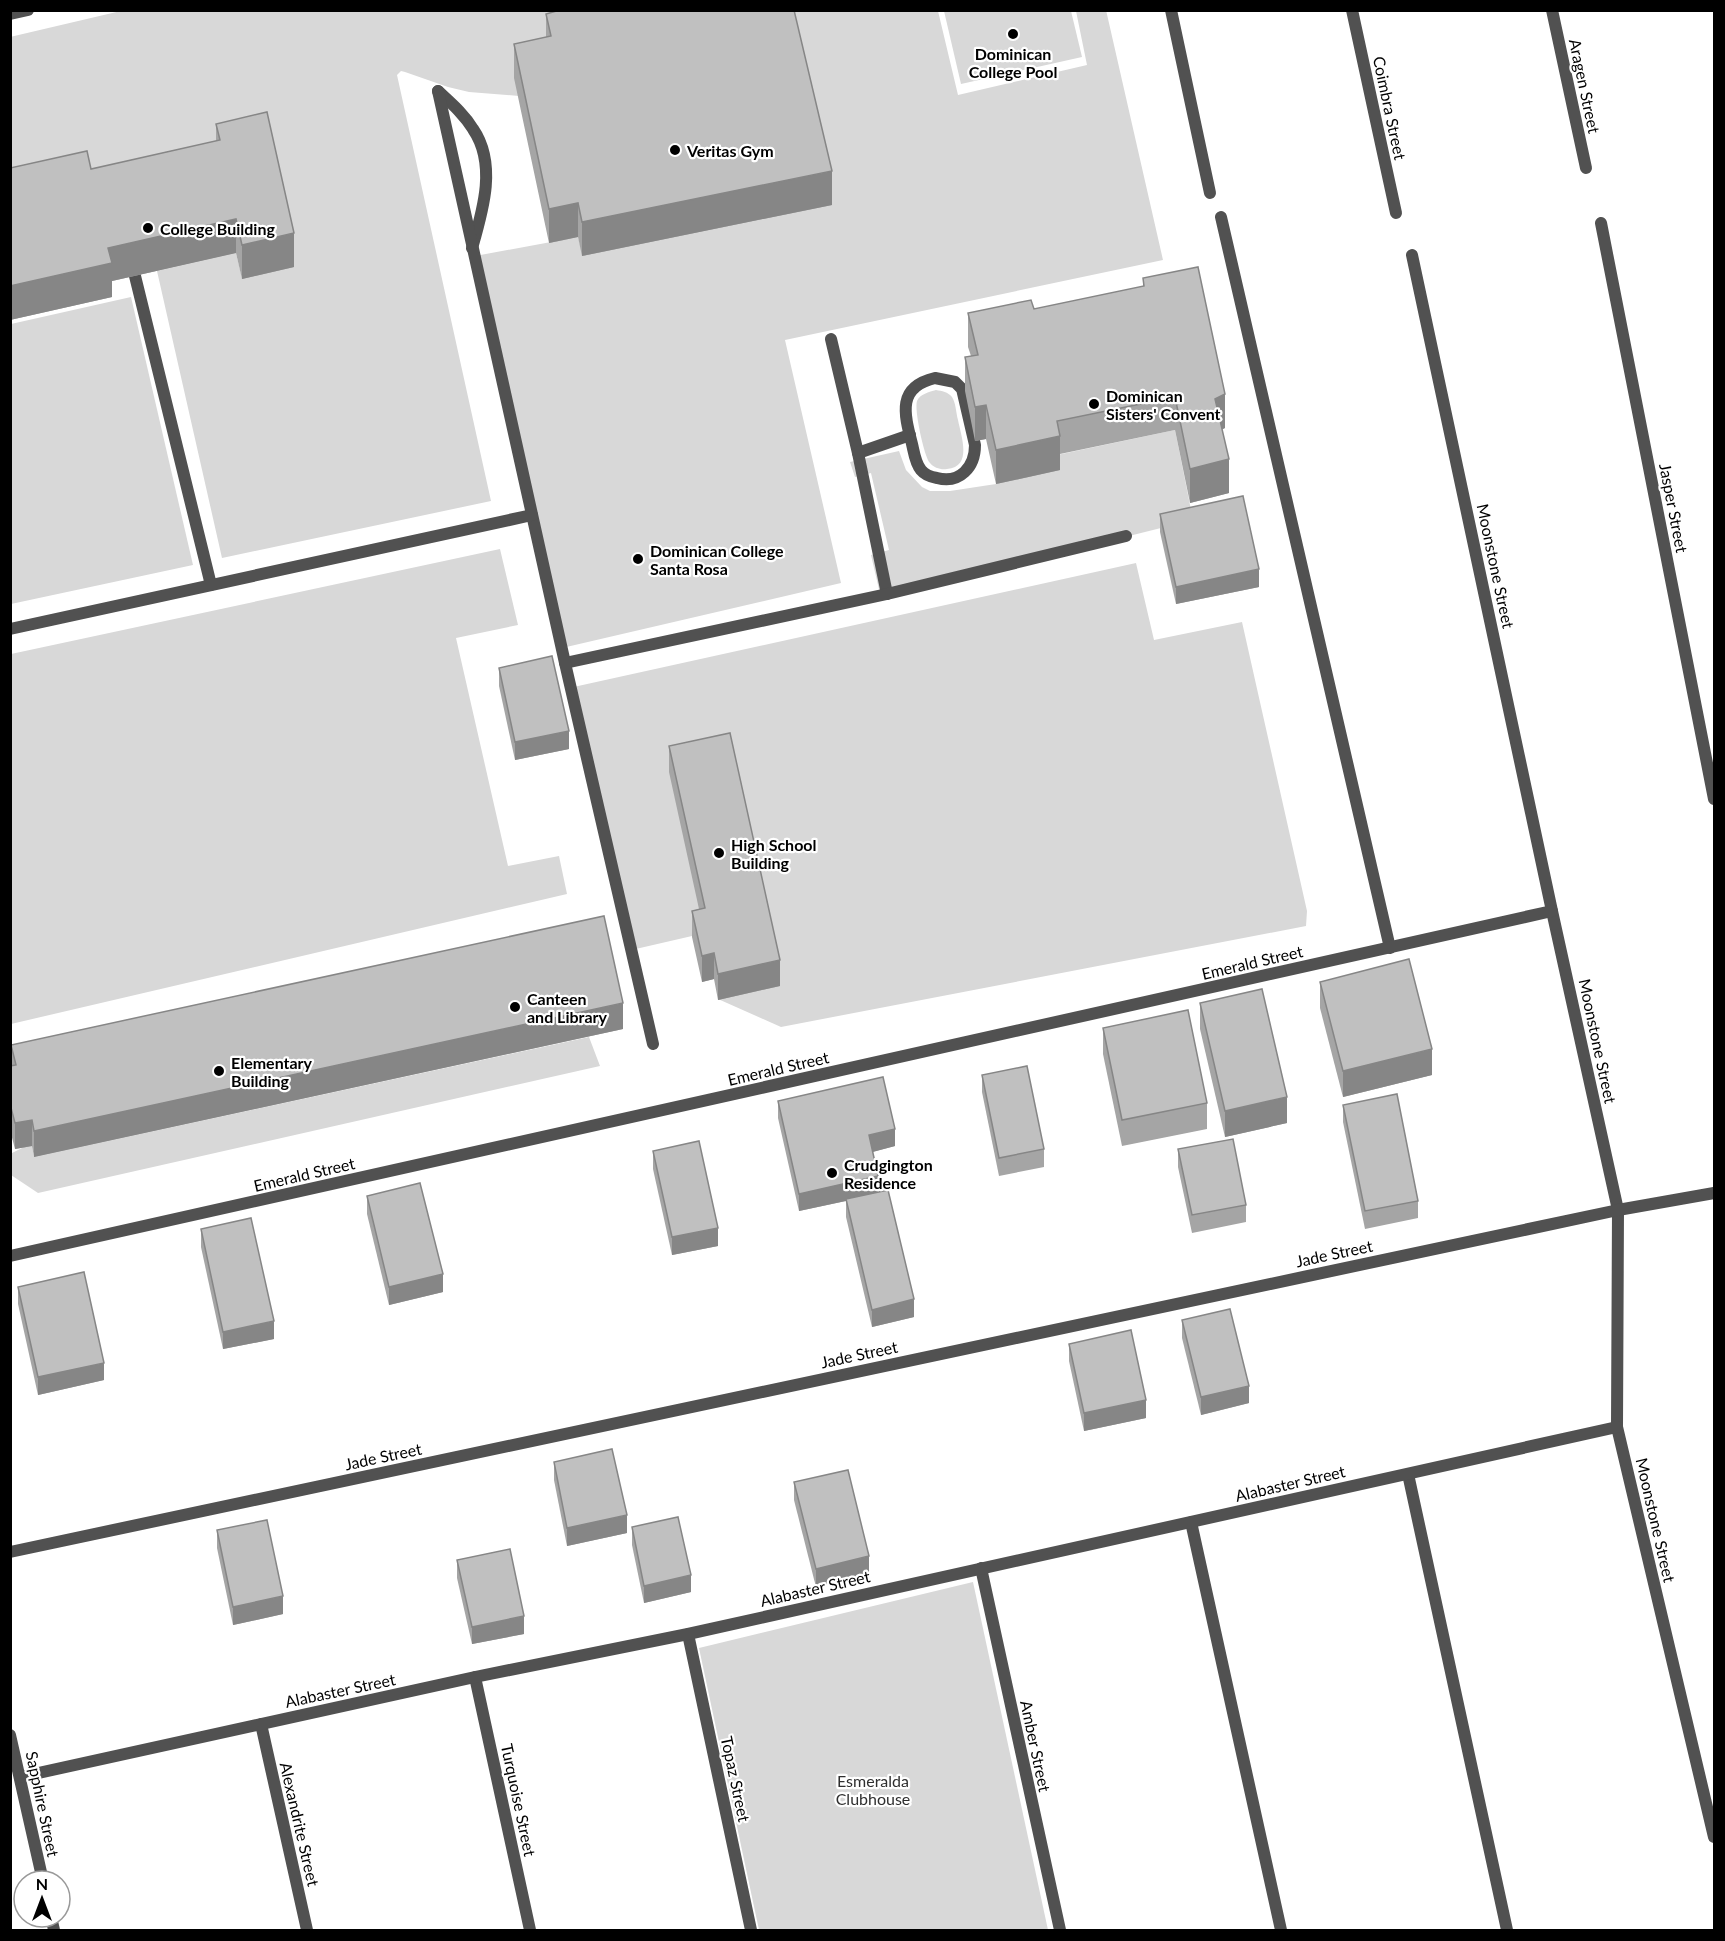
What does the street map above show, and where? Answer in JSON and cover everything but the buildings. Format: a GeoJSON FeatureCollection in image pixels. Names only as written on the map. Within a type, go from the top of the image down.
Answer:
{"type":"FeatureCollection","features":[{"type":"Feature","properties":{"kind":"street"},"geometry":{"type":"LineString","coordinates":[[10,14],[28,10]]}},
{"type":"Feature","properties":{"kind":"street"},"geometry":{"type":"LineString","coordinates":[[1171,10],[1210,193]]}},
{"type":"Feature","properties":{"kind":"street","name":"Coimbra Street"},"geometry":{"type":"LineString","coordinates":[[1352,10],[1396,213]]}},
{"type":"Feature","properties":{"kind":"street","name":"Aragen Street"},"geometry":{"type":"LineString","coordinates":[[1552,10],[1586,168]]}},
{"type":"Feature","properties":{"kind":"street"},"geometry":{"type":"LineString","coordinates":[[472,248],[485,199],[485,152],[475,130],[438,91],[472,248],[565,663],[653,1044]]}},
{"type":"Feature","properties":{"kind":"street"},"geometry":{"type":"LineString","coordinates":[[1221,217],[1390,948]]}},
{"type":"Feature","properties":{"kind":"street","name":"Jasper Street"},"geometry":{"type":"LineString","coordinates":[[1601,223],[1714,800]]}},
{"type":"Feature","properties":{"kind":"street","name":"Moonstone Street"},"geometry":{"type":"LineString","coordinates":[[1412,255],[1618,1210],[1617,1427],[1714,1837]]}},
{"type":"Feature","properties":{"kind":"street"},"geometry":{"type":"LineString","coordinates":[[135,276],[211,585]]}},
{"type":"Feature","properties":{"kind":"street"},"geometry":{"type":"LineString","coordinates":[[831,339],[858,453],[887,594]]}},
{"type":"Feature","properties":{"kind":"street"},"geometry":{"type":"LineString","coordinates":[[935,378],[955,382],[962,389],[975,445],[975,454],[966,472],[948,479],[928,476],[920,470],[910,435],[905,406],[907,396],[913,387],[922,381],[935,378]]}},
{"type":"Feature","properties":{"kind":"street"},"geometry":{"type":"LineString","coordinates":[[858,453],[910,435]]}},
{"type":"Feature","properties":{"kind":"street"},"geometry":{"type":"LineString","coordinates":[[10,629],[532,515]]}},
{"type":"Feature","properties":{"kind":"street"},"geometry":{"type":"LineString","coordinates":[[565,663],[887,594],[1126,536]]}},
{"type":"Feature","properties":{"kind":"street","name":"Emerald Street"},"geometry":{"type":"LineString","coordinates":[[10,1256],[1552,911]]}},
{"type":"Feature","properties":{"kind":"street","name":"Jade Street"},"geometry":{"type":"LineString","coordinates":[[10,1552],[1618,1210],[1714,1193]]}},
{"type":"Feature","properties":{"kind":"street","name":"Alabaster Street"},"geometry":{"type":"LineString","coordinates":[[20,1777],[475,1677],[688,1634],[1617,1427]]}},
{"type":"Feature","properties":{"kind":"street"},"geometry":{"type":"LineString","coordinates":[[1408,1474],[1507,1930]]}},
{"type":"Feature","properties":{"kind":"street"},"geometry":{"type":"LineString","coordinates":[[1191,1522],[1281,1930]]}},
{"type":"Feature","properties":{"kind":"street","name":"Amber Street"},"geometry":{"type":"LineString","coordinates":[[981,1568],[1060,1930]]}},
{"type":"Feature","properties":{"kind":"street","name":"Topaz Street"},"geometry":{"type":"LineString","coordinates":[[688,1634],[751,1930]]}},
{"type":"Feature","properties":{"kind":"street","name":"Turquoise Street"},"geometry":{"type":"LineString","coordinates":[[475,1677],[530,1930]]}},
{"type":"Feature","properties":{"kind":"street","name":"Alexandrite Street"},"geometry":{"type":"LineString","coordinates":[[261,1724],[307,1930]]}},
{"type":"Feature","properties":{"kind":"street","name":"Sapphire Street"},"geometry":{"type":"LineString","coordinates":[[10,1735],[40,1869]]}},
{"type":"Feature","properties":{"kind":"green space"},"geometry":{"type":"Polygon","coordinates":[[[125,10],[625,10],[519,96],[469,92],[401,71],[397,75],[491,501],[222,558],[157,271],[236,253],[242,278],[267,147],[11,202],[10,37],[125,10]]]}},
{"type":"Feature","properties":{"kind":"green space"},"geometry":{"type":"Polygon","coordinates":[[[1106,10],[1163,260],[785,340],[841,583],[562,648],[475,256],[578,237],[583,256],[785,11],[938,11],[958,95],[1087,65],[1076,11],[1106,10]]]}},
{"type":"Feature","properties":{"kind":"green space","name":"Dominican College Pool"},"geometry":{"type":"Polygon","coordinates":[[[944,11],[1071,11],[1082,57],[961,84],[944,11]]]}},
{"type":"Feature","properties":{"kind":"green space"},"geometry":{"type":"Polygon","coordinates":[[[131,297],[193,565],[11,604],[11,324],[131,297]]]}},
{"type":"Feature","properties":{"kind":"green space"},"geometry":{"type":"Polygon","coordinates":[[[936,390],[947,393],[953,399],[963,442],[963,457],[960,463],[947,469],[938,468],[930,463],[918,423],[916,406],[918,399],[936,390]]]}},
{"type":"Feature","properties":{"kind":"green space"},"geometry":{"type":"Polygon","coordinates":[[[1175,430],[1193,520],[881,598],[871,555],[889,550],[871,473],[855,477],[850,462],[899,451],[906,470],[922,487],[930,491],[950,491],[996,484],[1057,455],[1175,430]]]}},
{"type":"Feature","properties":{"kind":"green space"},"geometry":{"type":"Polygon","coordinates":[[[500,549],[518,625],[456,638],[508,866],[559,856],[567,894],[11,1024],[11,654],[500,549]]]}},
{"type":"Feature","properties":{"kind":"green space"},"geometry":{"type":"Polygon","coordinates":[[[1136,563],[1154,640],[1242,622],[1307,911],[1306,926],[781,1027],[718,999],[779,986],[730,759],[705,933],[627,951],[569,688],[1136,563]]]}},
{"type":"Feature","properties":{"kind":"green space"},"geometry":{"type":"Polygon","coordinates":[[[589,1037],[600,1066],[38,1193],[11,1175],[10,1154],[24,1147],[32,1146],[34,1157],[589,1037]]]}},
{"type":"Feature","properties":{"kind":"green space","name":"Esmeralda Clubhouse"},"geometry":{"type":"Polygon","coordinates":[[[973,1582],[1048,1930],[759,1930],[699,1648],[973,1582]]]}},
{"type":"Feature","properties":{"kind":"place","name":"Dominican College Pool"},"geometry":{"type":"Point","coordinates":[1013,34]}},
{"type":"Feature","properties":{"kind":"place","name":"Veritas Gym"},"geometry":{"type":"Point","coordinates":[675,150]}},
{"type":"Feature","properties":{"kind":"place","name":"College Building"},"geometry":{"type":"Point","coordinates":[148,228]}},
{"type":"Feature","properties":{"kind":"place","name":"Dominican Sisters' Convent"},"geometry":{"type":"Point","coordinates":[1094,404]}},
{"type":"Feature","properties":{"kind":"place","name":"Dominican College Santa Rosa"},"geometry":{"type":"Point","coordinates":[638,559]}},
{"type":"Feature","properties":{"kind":"place","name":"High School Building"},"geometry":{"type":"Point","coordinates":[719,853]}},
{"type":"Feature","properties":{"kind":"place","name":"Canteen and Library"},"geometry":{"type":"Point","coordinates":[515,1007]}},
{"type":"Feature","properties":{"kind":"place","name":"Elementary Building"},"geometry":{"type":"Point","coordinates":[219,1071]}},
{"type":"Feature","properties":{"kind":"place","name":"Crudgington Residence"},"geometry":{"type":"Point","coordinates":[832,1173]}}]}
